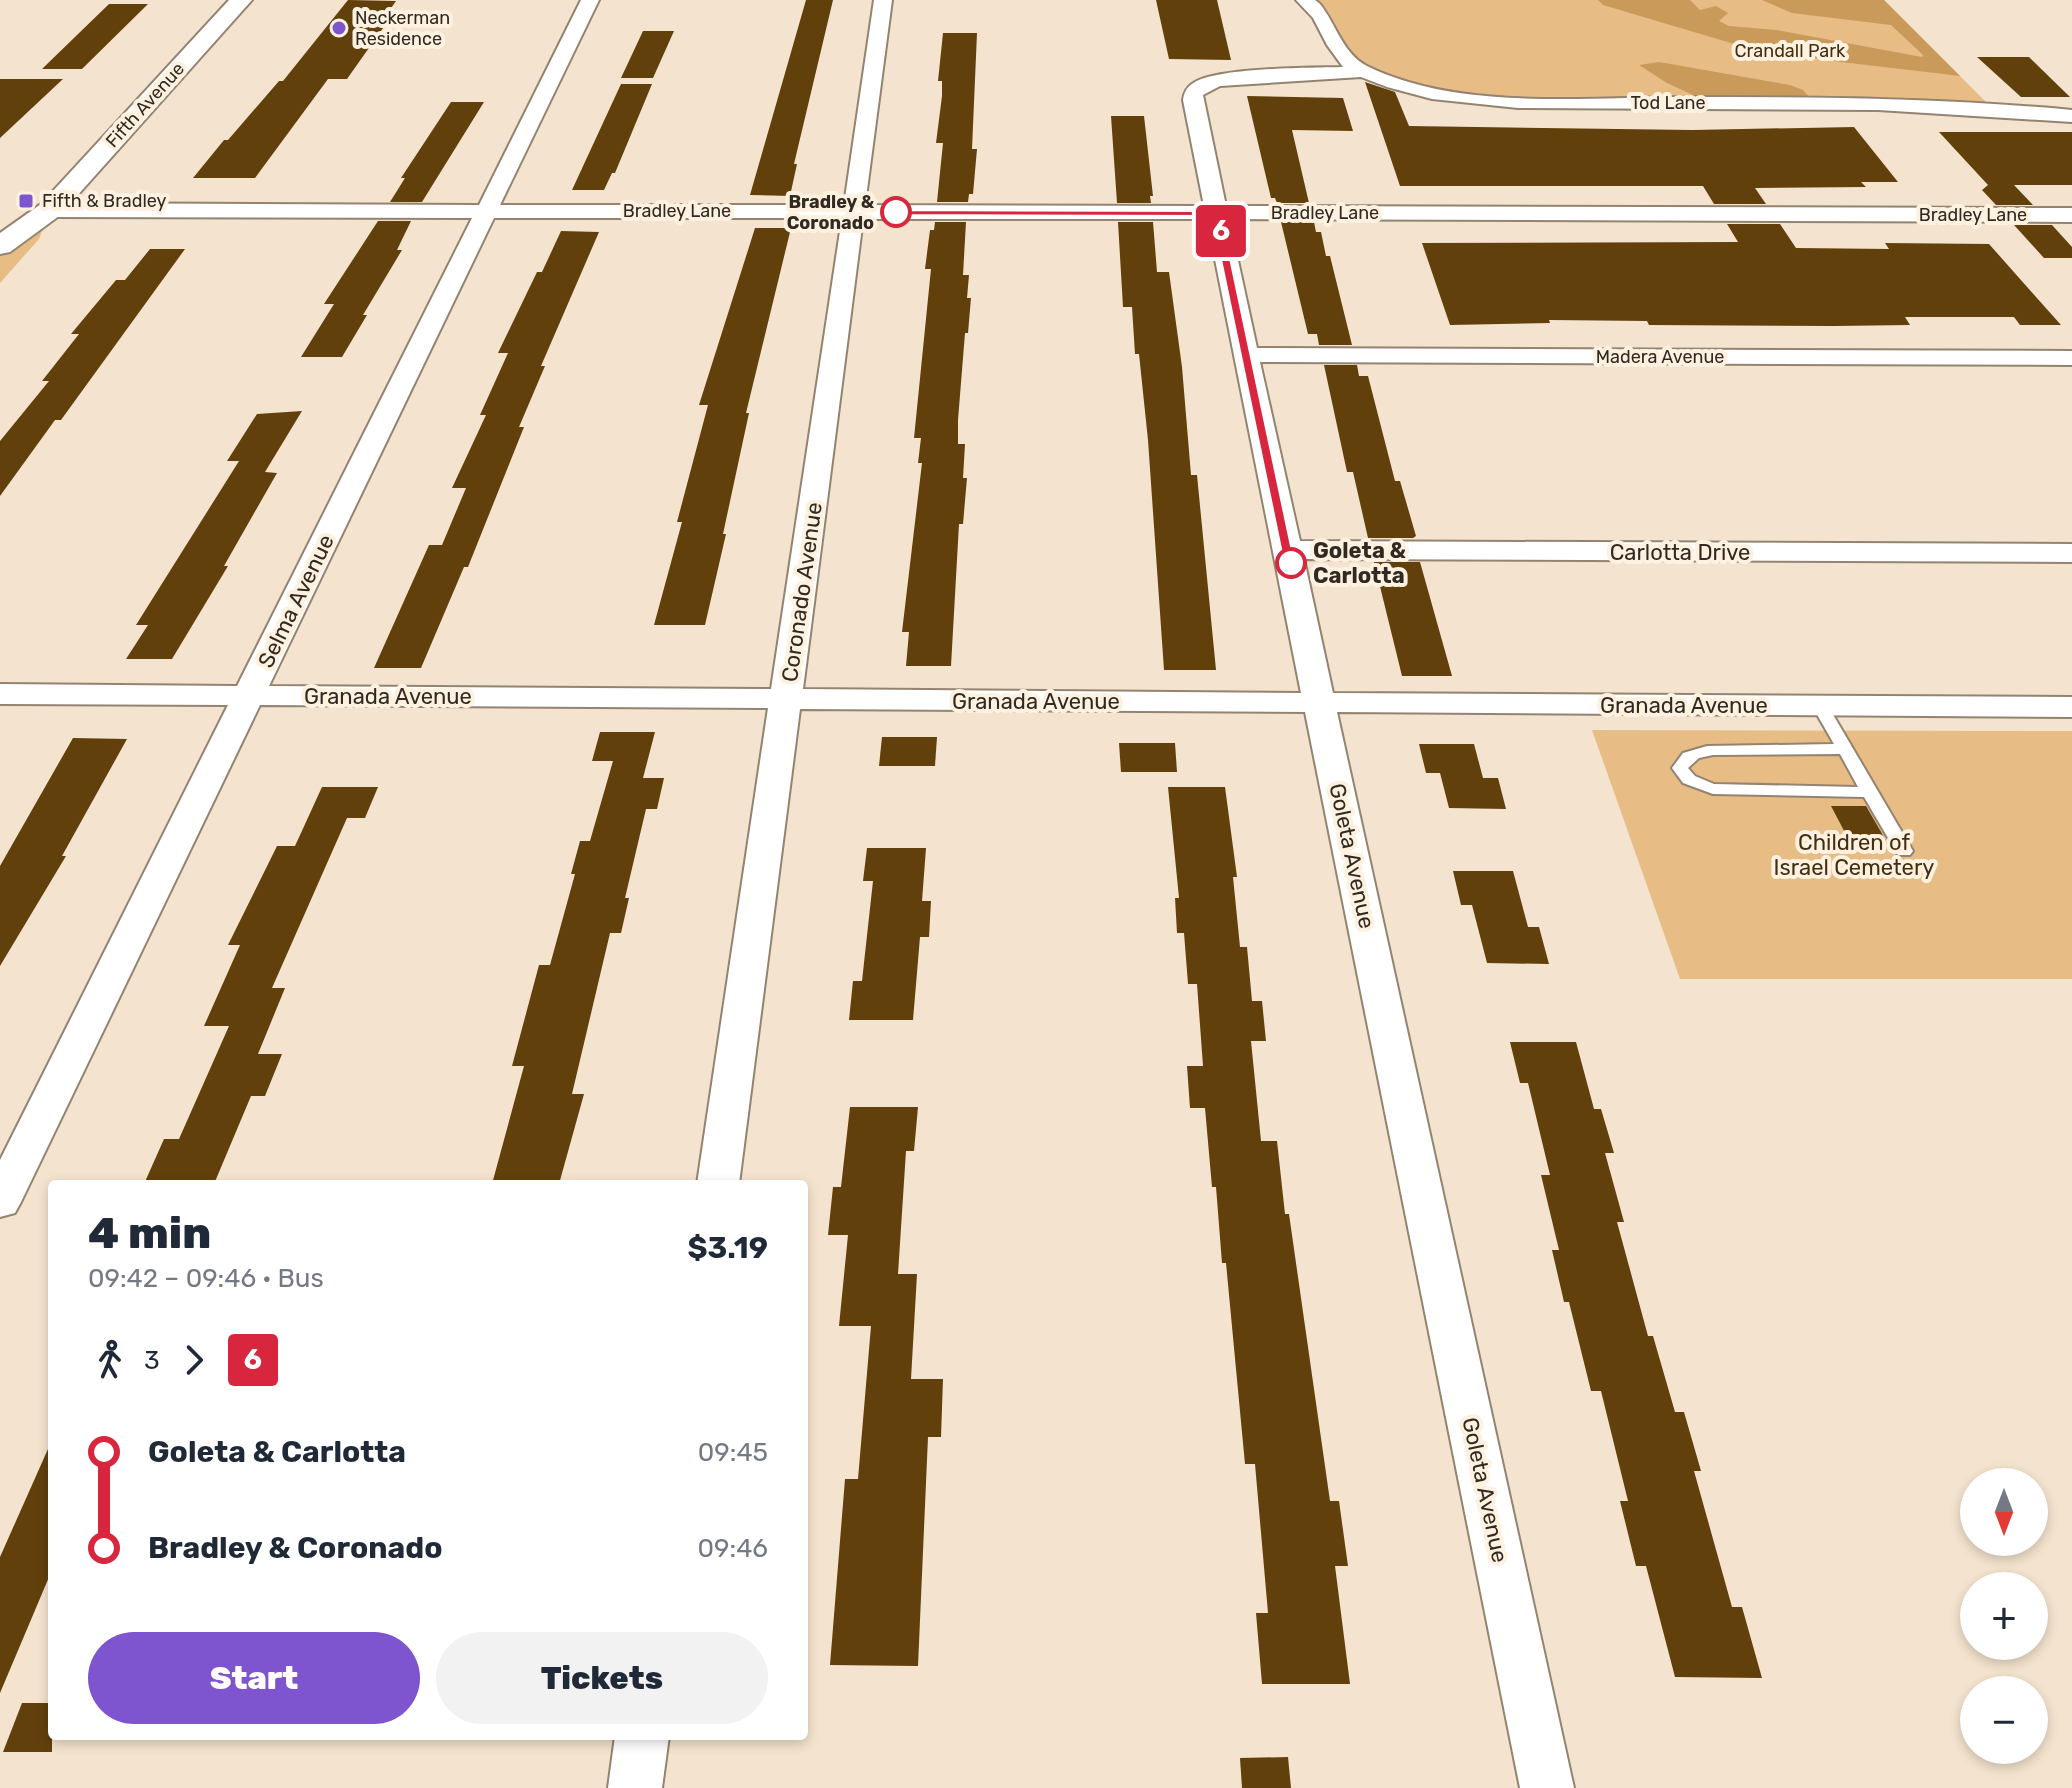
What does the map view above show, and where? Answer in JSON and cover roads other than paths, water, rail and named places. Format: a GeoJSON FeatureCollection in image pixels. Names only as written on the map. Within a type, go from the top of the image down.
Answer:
{"type":"FeatureCollection","features":[{"type":"Feature","properties":{"kind":"street","name":"Fifth Avenue"},"geometry":{"type":"LineString","coordinates":[[5,259],[39,239],[50,210],[241,0]]}},
{"type":"Feature","properties":{"kind":"street","name":"Selma Avenue"},"geometry":{"type":"LineString","coordinates":[[0,1202],[590,0]]}},
{"type":"Feature","properties":{"kind":"street","name":"Coronado Avenue"},"geometry":{"type":"LineString","coordinates":[[719,1180],[883,0]]}},
{"type":"Feature","properties":{"kind":"street","name":"Tod Lane"},"geometry":{"type":"LineString","coordinates":[[1305,0],[1321,14],[1341,56],[1362,71],[1432,91],[1519,102],[1915,104],[2072,116]]}},
{"type":"Feature","properties":{"kind":"street","name":"Goleta Avenue"},"geometry":{"type":"LineString","coordinates":[[1362,71],[1232,78],[1199,87],[1193,94],[1193,100],[1547,1788]]}},
{"type":"Feature","properties":{"kind":"street","name":"Bradley Lane"},"geometry":{"type":"LineString","coordinates":[[50,210],[2072,215]]}},
{"type":"Feature","properties":{"kind":"street","name":"Madera Avenue"},"geometry":{"type":"LineString","coordinates":[[1248,355],[2072,358]]}},
{"type":"Feature","properties":{"kind":"street","name":"Carlotta Drive"},"geometry":{"type":"LineString","coordinates":[[1288,550],[2072,553]]}},
{"type":"Feature","properties":{"kind":"street","name":"Granada Avenue"},"geometry":{"type":"LineString","coordinates":[[0,694],[2072,707]]}},
{"type":"Feature","properties":{"kind":"street"},"geometry":{"type":"LineString","coordinates":[[635,1788],[641,1740]]}},
{"type":"Feature","properties":{"kind":"lane"},"geometry":{"type":"LineString","coordinates":[[1820,706],[1904,851]]}},
{"type":"Feature","properties":{"kind":"lane"},"geometry":{"type":"LineString","coordinates":[[1845,749],[1695,752],[1684,759],[1680,768],[1683,776],[1696,785],[1713,789],[1870,792]]}},
{"type":"Feature","properties":{"kind":"place","name":"Neckerman Residence"},"geometry":{"type":"Point","coordinates":[339,28]}},
{"type":"Feature","properties":{"kind":"place","name":"Fifth & Bradley"},"geometry":{"type":"Point","coordinates":[26,201]}},
{"type":"Feature","properties":{"kind":"place","name":"Bradley & Coronado"},"geometry":{"type":"Point","coordinates":[896,212]}},
{"type":"Feature","properties":{"kind":"place","name":"Goleta & Carlotta"},"geometry":{"type":"Point","coordinates":[1291,563]}},
{"type":"Feature","properties":{"kind":"park label","name":"Crandall Park"},"geometry":{"type":"Point","coordinates":[1790,51]}},
{"type":"Feature","properties":{"kind":"park label","name":"Children of Israel Cemetery"},"geometry":{"type":"Point","coordinates":[1854,854]}}]}
